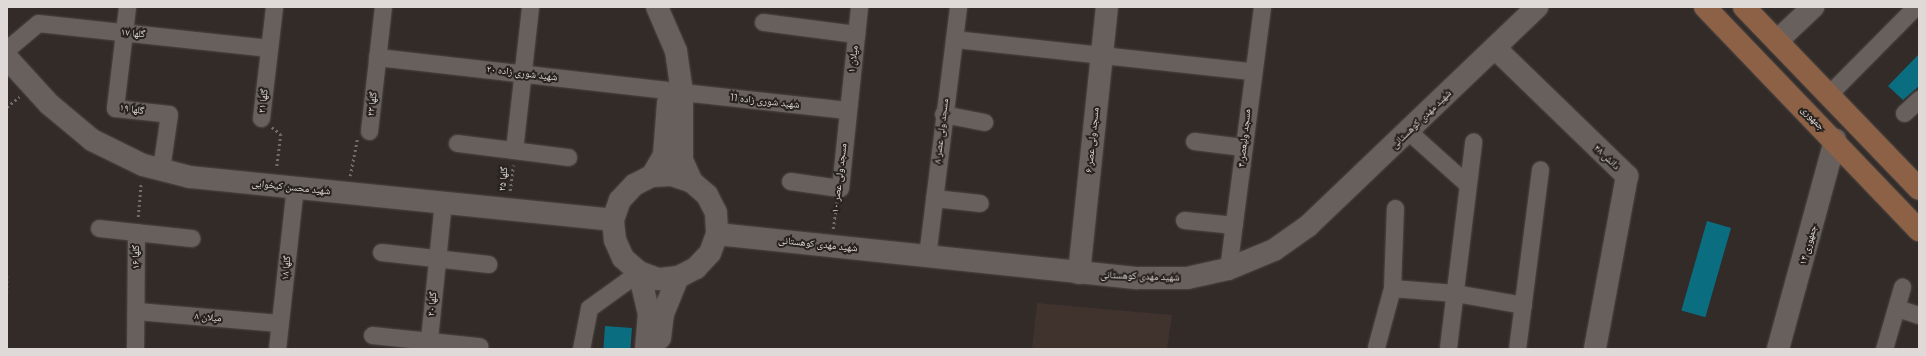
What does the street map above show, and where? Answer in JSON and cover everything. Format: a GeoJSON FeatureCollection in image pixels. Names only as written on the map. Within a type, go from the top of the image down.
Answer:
{"type":"FeatureCollection","features":[{"type":"Feature","properties":{"kind":"main road","name":"جمهوری"},"geometry":{"type":"LineString","coordinates":[[1705,7],[1835,140],[1919,230]]}},
{"type":"Feature","properties":{"kind":"main road"},"geometry":{"type":"LineString","coordinates":[[1744,7],[1919,189]]}},
{"type":"Feature","properties":{"kind":"street","name":"گلها ۱۹"},"geometry":{"type":"LineString","coordinates":[[126,7],[115,108],[168,114],[152,167]]}},
{"type":"Feature","properties":{"kind":"street","name":"گلها ۲۱"},"geometry":{"type":"LineString","coordinates":[[260,118],[274,7]]}},
{"type":"Feature","properties":{"kind":"street","name":"گلها ۲۳"},"geometry":{"type":"LineString","coordinates":[[369,131],[383,7]]}},
{"type":"Feature","properties":{"kind":"street"},"geometry":{"type":"LineString","coordinates":[[514,150],[530,7]]}},
{"type":"Feature","properties":{"kind":"street"},"geometry":{"type":"LineString","coordinates":[[641,7],[661,53],[675,91],[664,155],[652,176]]}},
{"type":"Feature","properties":{"kind":"street"},"geometry":{"type":"LineString","coordinates":[[658,7],[676,51],[675,91],[682,160],[692,182]]}},
{"type":"Feature","properties":{"kind":"street","name":"میلان ۱"},"geometry":{"type":"LineString","coordinates":[[847,110],[859,7]]}},
{"type":"Feature","properties":{"kind":"street","name":"مسجد ولی عصر ۸"},"geometry":{"type":"LineString","coordinates":[[927,256],[943,114],[955,39],[958,7]]}},
{"type":"Feature","properties":{"kind":"street","name":"مسجد ولی عصر ۶"},"geometry":{"type":"LineString","coordinates":[[1079,273],[1107,7]]}},
{"type":"Feature","properties":{"kind":"street","name":"مسجد ولیعصر ۴"},"geometry":{"type":"LineString","coordinates":[[1228,269],[1251,71],[1262,7]]}},
{"type":"Feature","properties":{"kind":"street","name":"شهید مهدی کوهستانی"},"geometry":{"type":"LineString","coordinates":[[717,234],[1079,273],[1187,278],[1228,269],[1274,250],[1308,226],[1537,7]]}},
{"type":"Feature","properties":{"kind":"street"},"geometry":{"type":"LineString","coordinates":[[1772,36],[1791,7]]}},
{"type":"Feature","properties":{"kind":"street"},"geometry":{"type":"LineString","coordinates":[[1772,36],[1813,7]]}},
{"type":"Feature","properties":{"kind":"street"},"geometry":{"type":"LineString","coordinates":[[1828,94],[1915,7]]}},
{"type":"Feature","properties":{"kind":"street"},"geometry":{"type":"LineString","coordinates":[[764,22],[856,34]]}},
{"type":"Feature","properties":{"kind":"street","name":"گلها ۱۷"},"geometry":{"type":"LineString","coordinates":[[7,49],[38,23],[269,48]]}},
{"type":"Feature","properties":{"kind":"street"},"geometry":{"type":"LineString","coordinates":[[955,39],[1251,71]]}},
{"type":"Feature","properties":{"kind":"street","name":"دانش ۲۸"},"geometry":{"type":"LineString","coordinates":[[1495,48],[1627,176],[1595,349]]}},
{"type":"Feature","properties":{"kind":"street","name":"شهید شوری زاده ۲۰"},"geometry":{"type":"LineString","coordinates":[[377,57],[675,91]]}},
{"type":"Feature","properties":{"kind":"street","name":"شهید محسن کیخوایی"},"geometry":{"type":"LineString","coordinates":[[7,58],[49,104],[92,140],[152,167],[190,177],[613,220]]}},
{"type":"Feature","properties":{"kind":"street","name":"شهید شوری زاده 11"},"geometry":{"type":"LineString","coordinates":[[675,91],[847,110]]}},
{"type":"Feature","properties":{"kind":"street"},"geometry":{"type":"LineString","coordinates":[[1904,113],[1919,99]]}},
{"type":"Feature","properties":{"kind":"street","name":"مسجد ولی عصر ۱۰"},"geometry":{"type":"LineString","coordinates":[[840,188],[847,110]]}},
{"type":"Feature","properties":{"kind":"street"},"geometry":{"type":"LineString","coordinates":[[943,114],[984,122]]}},
{"type":"Feature","properties":{"kind":"street"},"geometry":{"type":"LineString","coordinates":[[1408,131],[1467,184]]}},
{"type":"Feature","properties":{"kind":"street","name":"جمهوری ۱۴"},"geometry":{"type":"LineString","coordinates":[[1778,349],[1835,140]]}},
{"type":"Feature","properties":{"kind":"street"},"geometry":{"type":"LineString","coordinates":[[1194,142],[1243,147]]}},
{"type":"Feature","properties":{"kind":"street"},"geometry":{"type":"LineString","coordinates":[[1448,347],[1473,142]]}},
{"type":"Feature","properties":{"kind":"street"},"geometry":{"type":"LineString","coordinates":[[458,143],[568,157]]}},
{"type":"Feature","properties":{"kind":"street"},"geometry":{"type":"LineString","coordinates":[[1517,349],[1540,169]]}},
{"type":"Feature","properties":{"kind":"street"},"geometry":{"type":"LineString","coordinates":[[672,175],[692,182],[707,195],[716,213],[717,234],[706,258],[696,268],[678,277],[658,278],[638,272],[623,258],[615,240],[613,220],[620,200],[634,185],[652,176],[672,175]]}},
{"type":"Feature","properties":{"kind":"street"},"geometry":{"type":"LineString","coordinates":[[790,181],[840,188]]}},
{"type":"Feature","properties":{"kind":"street","name":"گلها ۱۸"},"geometry":{"type":"LineString","coordinates":[[277,349],[280,323],[285,186]]}},
{"type":"Feature","properties":{"kind":"street"},"geometry":{"type":"LineString","coordinates":[[934,198],[980,203]]}},
{"type":"Feature","properties":{"kind":"street","name":"گلها ۲۰"},"geometry":{"type":"LineString","coordinates":[[428,345],[443,202]]}},
{"type":"Feature","properties":{"kind":"street"},"geometry":{"type":"LineString","coordinates":[[1376,347],[1392,288],[1395,208]]}},
{"type":"Feature","properties":{"kind":"street"},"geometry":{"type":"LineString","coordinates":[[1184,220],[1234,225]]}},
{"type":"Feature","properties":{"kind":"street"},"geometry":{"type":"LineString","coordinates":[[99,228],[191,238]]}},
{"type":"Feature","properties":{"kind":"street","name":"گلها ۱۶"},"geometry":{"type":"LineString","coordinates":[[135,349],[136,232]]}},
{"type":"Feature","properties":{"kind":"street"},"geometry":{"type":"LineString","coordinates":[[381,252],[488,264]]}},
{"type":"Feature","properties":{"kind":"street"},"geometry":{"type":"LineString","coordinates":[[581,349],[589,308],[638,272]]}},
{"type":"Feature","properties":{"kind":"street"},"geometry":{"type":"LineString","coordinates":[[638,272],[649,314],[646,349]]}},
{"type":"Feature","properties":{"kind":"street"},"geometry":{"type":"LineString","coordinates":[[659,349],[663,314],[678,277]]}},
{"type":"Feature","properties":{"kind":"street"},"geometry":{"type":"LineString","coordinates":[[1884,349],[1902,287]]}},
{"type":"Feature","properties":{"kind":"street"},"geometry":{"type":"LineString","coordinates":[[1392,288],[1455,293],[1523,306]]}},
{"type":"Feature","properties":{"kind":"street"},"geometry":{"type":"LineString","coordinates":[[1897,308],[1919,315]]}},
{"type":"Feature","properties":{"kind":"street","name":"میلان ۸"},"geometry":{"type":"LineString","coordinates":[[136,311],[280,323]]}},
{"type":"Feature","properties":{"kind":"street"},"geometry":{"type":"LineString","coordinates":[[372,335],[428,345],[479,346]]}},
{"type":"Feature","properties":{"kind":"path","name":"گلها ۲۱"},"geometry":{"type":"LineString","coordinates":[[260,118],[281,134],[285,186]]}},
{"type":"Feature","properties":{"kind":"path","name":"گلها ۲۳"},"geometry":{"type":"LineString","coordinates":[[347,193],[355,140],[369,131]]}},
{"type":"Feature","properties":{"kind":"path","name":"گلها ۲۵"},"geometry":{"type":"LineString","coordinates":[[508,209],[514,150]]}},
{"type":"Feature","properties":{"kind":"path","name":"گلها ۱۶"},"geometry":{"type":"LineString","coordinates":[[136,232],[152,167]]}},
{"type":"Feature","properties":{"kind":"path","name":"مسجد ولی عصر ۱۰"},"geometry":{"type":"LineString","coordinates":[[830,245],[840,188]]}},
{"type":"Feature","properties":{"kind":"path"},"geometry":{"type":"LineString","coordinates":[[7,276],[7,292]]}},
{"type":"Feature","properties":{"kind":"shaded area"},"geometry":{"type":"Polygon","coordinates":[[[1037,303],[1172,315],[1167,349],[1032,349],[1037,303]]]}},
{"type":"Feature","properties":{"kind":"building"},"geometry":{"type":"Polygon","coordinates":[[[1919,54],[1919,86],[1903,100],[1888,86],[1919,54]]]}},
{"type":"Feature","properties":{"kind":"building"},"geometry":{"type":"Polygon","coordinates":[[[1707,221],[1731,228],[1705,317],[1681,310],[1707,221]]]}},
{"type":"Feature","properties":{"kind":"building"},"geometry":{"type":"Polygon","coordinates":[[[605,326],[632,328],[630,349],[603,349],[605,326]]]}}]}
